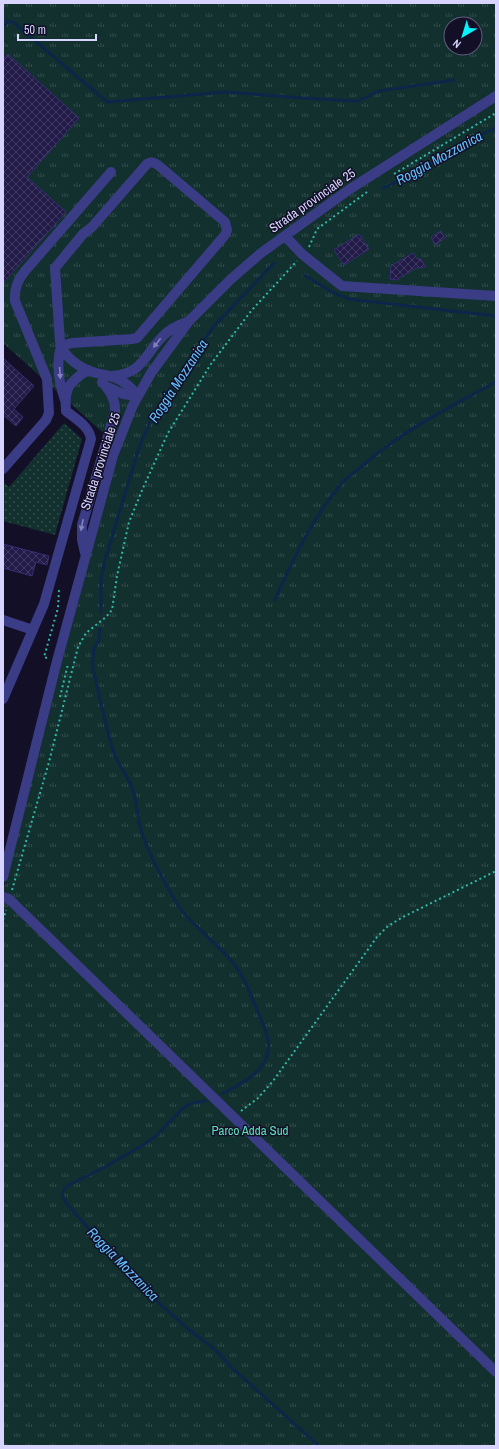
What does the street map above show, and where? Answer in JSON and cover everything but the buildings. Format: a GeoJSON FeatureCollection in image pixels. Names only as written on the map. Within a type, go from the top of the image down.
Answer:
{"type":"FeatureCollection","features":[{"type":"Feature","properties":{"kind":"street","name":"Strada provinciale 25"},"geometry":{"type":"LineString","coordinates":[[3,877],[57,661],[113,456],[125,422],[138,396],[164,354],[189,321],[245,266],[350,189],[496,96]]}},
{"type":"Feature","properties":{"kind":"street"},"geometry":{"type":"LineString","coordinates":[[3,699],[44,604],[91,439],[90,432],[84,425],[66,411],[65,400],[61,387],[58,356],[61,346],[55,270],[56,265],[83,234],[92,227],[146,165],[149,162],[153,162],[225,222],[227,230],[225,235],[137,338],[72,343],[61,346]]}},
{"type":"Feature","properties":{"kind":"street"},"geometry":{"type":"LineString","coordinates":[[3,469],[46,420],[49,412],[46,375],[15,301],[14,294],[17,283],[25,271],[111,172]]}},
{"type":"Feature","properties":{"kind":"street"},"geometry":{"type":"LineString","coordinates":[[285,236],[302,254],[342,286],[496,296]]}},
{"type":"Feature","properties":{"kind":"street"},"geometry":{"type":"LineString","coordinates":[[106,379],[132,371],[144,360],[164,335],[178,325],[189,321]]}},
{"type":"Feature","properties":{"kind":"street"},"geometry":{"type":"LineString","coordinates":[[61,346],[68,357],[88,370],[106,379],[117,378],[127,384],[138,396]]}},
{"type":"Feature","properties":{"kind":"street"},"geometry":{"type":"LineString","coordinates":[[65,400],[70,383],[76,377],[88,370]]}},
{"type":"Feature","properties":{"kind":"street"},"geometry":{"type":"LineString","coordinates":[[86,555],[82,540],[82,525],[115,412],[112,395],[106,379]]}},
{"type":"Feature","properties":{"kind":"street"},"geometry":{"type":"LineString","coordinates":[[3,620],[33,630]]}},
{"type":"Feature","properties":{"kind":"street"},"geometry":{"type":"LineString","coordinates":[[6,898],[496,1372]]}},
{"type":"Feature","properties":{"kind":"path"},"geometry":{"type":"LineString","coordinates":[[388,178],[496,113]]}},
{"type":"Feature","properties":{"kind":"path"},"geometry":{"type":"LineString","coordinates":[[3,920],[6,898],[48,762],[78,647],[86,633],[106,617],[112,610],[123,544],[129,522],[168,433],[211,364],[250,311],[308,248],[317,229],[369,190]]}},
{"type":"Feature","properties":{"kind":"path"},"geometry":{"type":"LineString","coordinates":[[233,1117],[258,1098],[273,1081],[377,937],[388,926],[403,917],[496,871]]}},
{"type":"Feature","properties":{"kind":"green space","name":"Parco Adda Sud"},"geometry":{"type":"Polygon","coordinates":[[[3,3],[496,3],[496,1446],[3,1446],[3,891],[61,665],[115,466],[121,449],[3,343],[3,3]]]}},
{"type":"Feature","properties":{"kind":"green space"},"geometry":{"type":"Polygon","coordinates":[[[64,423],[82,439],[55,535],[3,521],[3,482],[9,487],[64,423]]]}},
{"type":"Feature","properties":{"kind":"waterway"},"geometry":{"type":"LineString","coordinates":[[3,27],[8,21],[13,22],[107,102],[226,92],[358,101],[379,91],[454,80]]}},
{"type":"Feature","properties":{"kind":"waterway","name":"Roggia Mozzanica"},"geometry":{"type":"LineString","coordinates":[[383,188],[416,173],[471,139],[496,128]]}},
{"type":"Feature","properties":{"kind":"waterway","name":"Roggia Mozzanica"},"geometry":{"type":"LineString","coordinates":[[101,613],[101,579],[105,560],[139,448],[153,415],[214,326],[274,263]]}},
{"type":"Feature","properties":{"kind":"waterway"},"geometry":{"type":"LineString","coordinates":[[304,275],[332,292],[348,299],[496,316]]}},
{"type":"Feature","properties":{"kind":"waterway"},"geometry":{"type":"LineString","coordinates":[[275,600],[312,525],[343,481],[393,442],[444,410],[496,382]]}},
{"type":"Feature","properties":{"kind":"waterway","name":"Roggia Mozzanica"},"geometry":{"type":"LineString","coordinates":[[100,628],[99,640],[94,648],[93,668],[111,745],[134,793],[142,834],[159,872],[179,907],[194,924],[227,955],[238,969],[264,1025],[268,1041],[266,1060],[247,1080],[222,1094]]}},
{"type":"Feature","properties":{"kind":"waterway","name":"Roggia Mozzanica"},"geometry":{"type":"LineString","coordinates":[[205,1101],[192,1103],[183,1108],[156,1136],[105,1167],[71,1184],[65,1188],[62,1195],[67,1204],[140,1286],[187,1328],[218,1352],[230,1366],[319,1446]]}}]}
